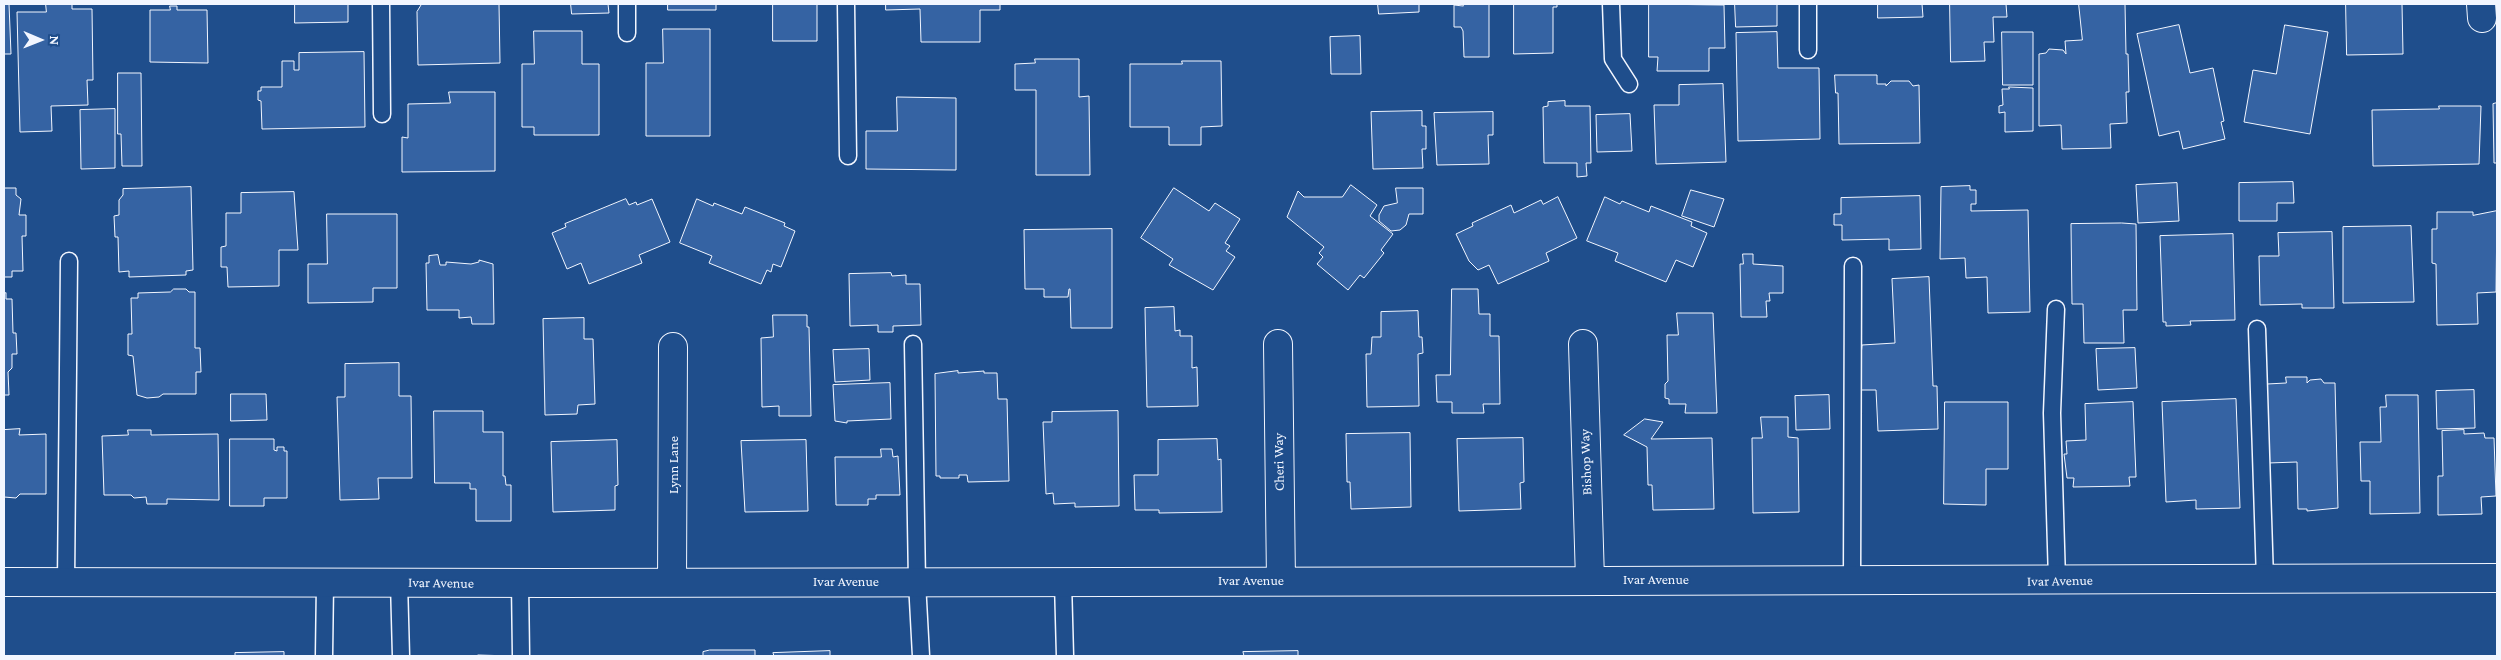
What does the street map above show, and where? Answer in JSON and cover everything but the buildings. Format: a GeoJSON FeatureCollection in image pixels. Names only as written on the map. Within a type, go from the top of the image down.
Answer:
{"type":"FeatureCollection","features":[{"type":"Feature","properties":{"kind":"street","name":"Cheri Way"},"geometry":{"type":"LineString","coordinates":[[1278,344],[1281,581]]}},
{"type":"Feature","properties":{"kind":"street","name":"Bishop Way"},"geometry":{"type":"LineString","coordinates":[[1583,344],[1590,580]]}},
{"type":"Feature","properties":{"kind":"street","name":"Lynn Lane"},"geometry":{"type":"LineString","coordinates":[[672,583],[674,347]]}},
{"type":"Feature","properties":{"kind":"street","name":"Ivar Avenue"},"geometry":{"type":"LineString","coordinates":[[4,582],[672,583],[2497,578]]}},
{"type":"Feature","properties":{"kind":"lane"},"geometry":{"type":"LineString","coordinates":[[381,4],[382,114]]}},
{"type":"Feature","properties":{"kind":"lane"},"geometry":{"type":"LineString","coordinates":[[627,4],[627,32]]}},
{"type":"Feature","properties":{"kind":"lane"},"geometry":{"type":"LineString","coordinates":[[846,4],[848,156]]}},
{"type":"Feature","properties":{"kind":"lane"},"geometry":{"type":"LineString","coordinates":[[1612,4],[1613,59],[1628,84]]}},
{"type":"Feature","properties":{"kind":"lane"},"geometry":{"type":"LineString","coordinates":[[1808,4],[1808,50]]}},
{"type":"Feature","properties":{"kind":"lane"},"geometry":{"type":"LineString","coordinates":[[66,582],[69,261]]}},
{"type":"Feature","properties":{"kind":"lane"},"geometry":{"type":"LineString","coordinates":[[1852,580],[1853,266]]}},
{"type":"Feature","properties":{"kind":"lane"},"geometry":{"type":"LineString","coordinates":[[2056,309],[2052,413],[2056,580]]}},
{"type":"Feature","properties":{"kind":"lane"},"geometry":{"type":"LineString","coordinates":[[2257,329],[2264,580]]}},
{"type":"Feature","properties":{"kind":"lane"},"geometry":{"type":"LineString","coordinates":[[912,344],[917,582],[921,656]]}},
{"type":"Feature","properties":{"kind":"lane"},"geometry":{"type":"LineString","coordinates":[[399,582],[401,656]]}},
{"type":"Feature","properties":{"kind":"lane"},"geometry":{"type":"LineString","coordinates":[[1064,582],[1065,656]]}},
{"type":"Feature","properties":{"kind":"lane"},"geometry":{"type":"LineString","coordinates":[[324,656],[325,583]]}},
{"type":"Feature","properties":{"kind":"lane"},"geometry":{"type":"LineString","coordinates":[[520,583],[521,656]]}}]}
